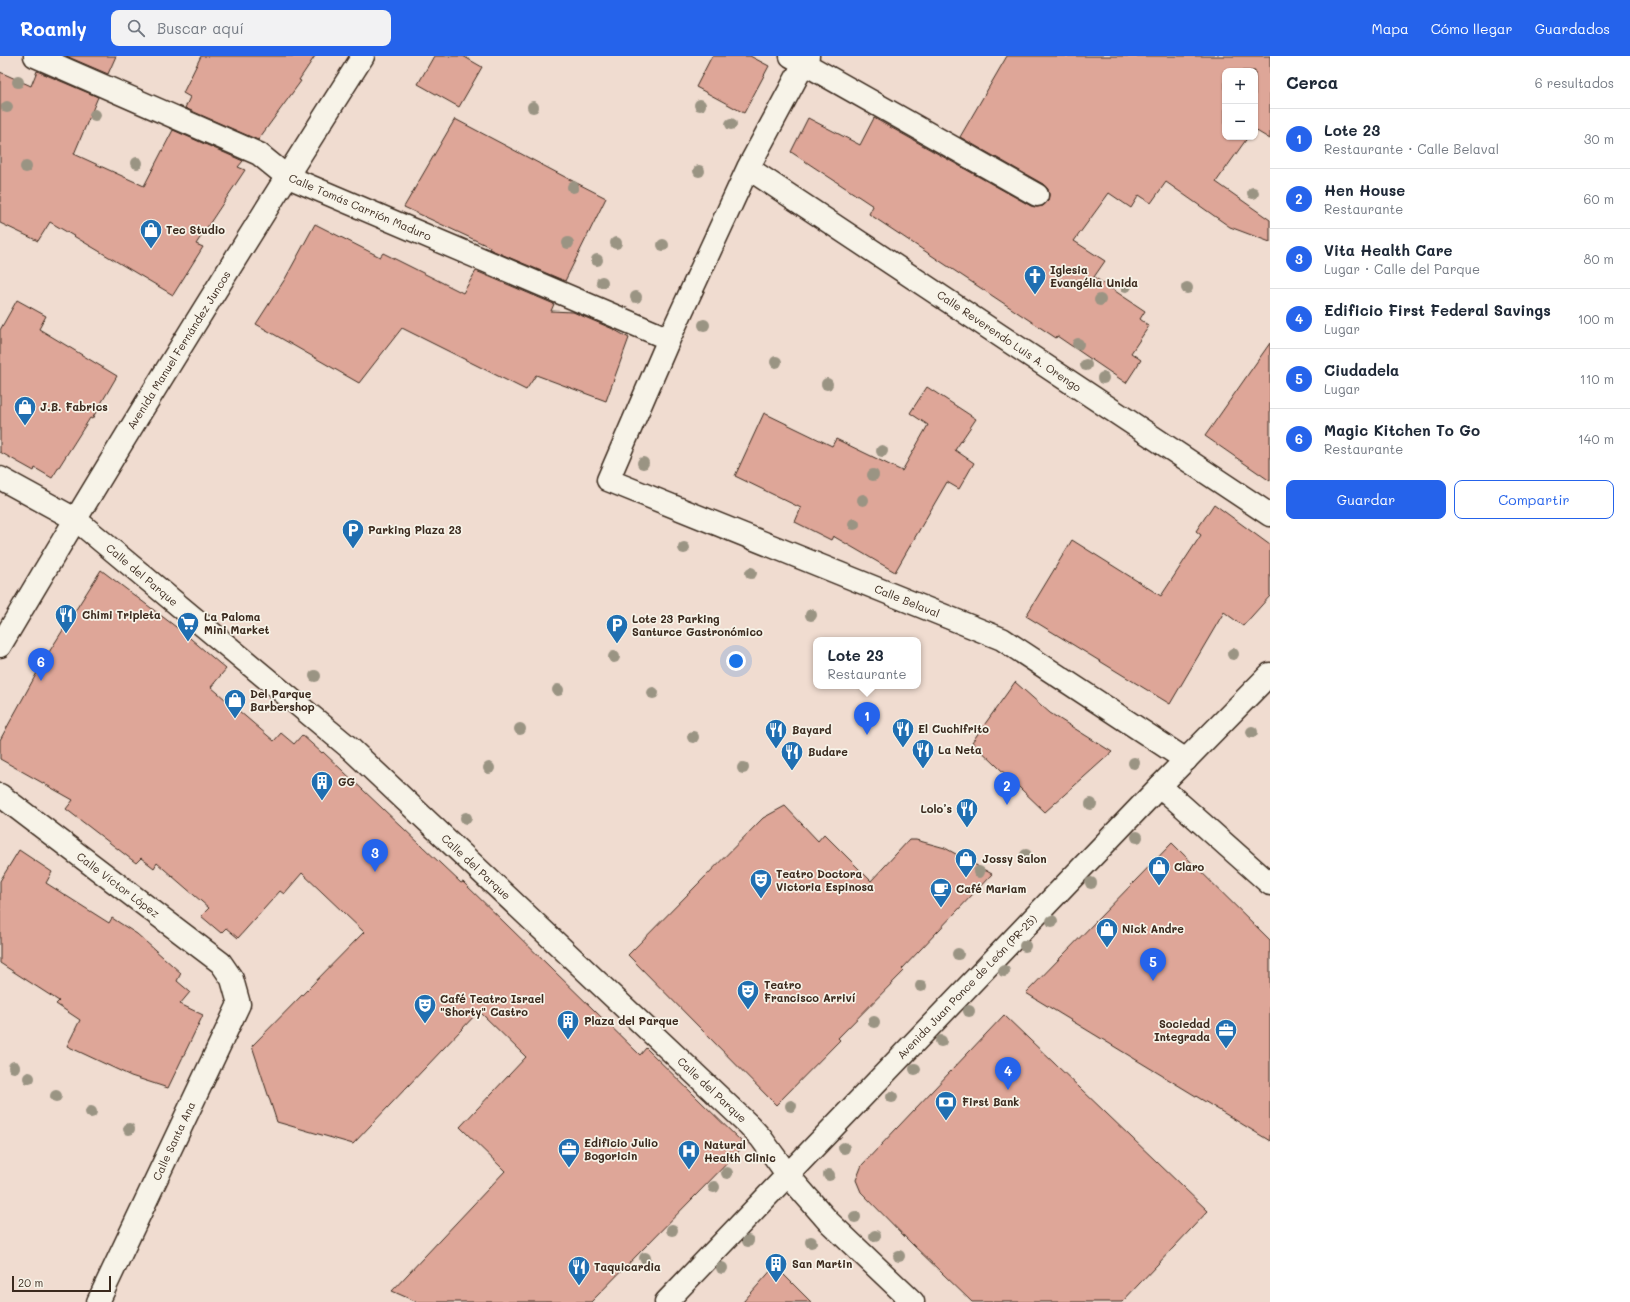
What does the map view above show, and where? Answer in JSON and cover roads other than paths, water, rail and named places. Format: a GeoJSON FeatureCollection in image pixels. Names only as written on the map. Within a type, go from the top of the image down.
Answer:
{"type":"FeatureCollection","features":[{"type":"Feature","properties":{"kind":"street","name":"Calle Tomás Carrión Maduro"},"geometry":{"type":"LineString","coordinates":[[35,56],[258,154],[286,176],[669,339]]}},
{"type":"Feature","properties":{"kind":"street","name":"Avenida Manuel Fernández Juncos"},"geometry":{"type":"LineString","coordinates":[[0,646],[75,519],[286,176],[363,56]]}},
{"type":"Feature","properties":{"kind":"street"},"geometry":{"type":"LineString","coordinates":[[669,339],[748,168],[801,59],[1037,195]]}},
{"type":"Feature","properties":{"kind":"street","name":"Calle Reverendo Luis A. Orengo"},"geometry":{"type":"LineString","coordinates":[[748,168],[1270,515]]}},
{"type":"Feature","properties":{"kind":"street","name":"Calle Belaval"},"geometry":{"type":"LineString","coordinates":[[669,339],[608,480],[1002,639],[1186,760]]}},
{"type":"Feature","properties":{"kind":"street","name":"Calle del Parque"},"geometry":{"type":"LineString","coordinates":[[0,478],[75,519],[351,749],[749,1125],[761,1138],[787,1174],[828,1221],[913,1302]]}},
{"type":"Feature","properties":{"kind":"street","name":"Avenida Juan Ponce de León (PR-25)"},"geometry":{"type":"LineString","coordinates":[[666,1302],[1160,786],[1270,674]]}},
{"type":"Feature","properties":{"kind":"street"},"geometry":{"type":"LineString","coordinates":[[1160,786],[1270,884]]}},
{"type":"Feature","properties":{"kind":"street","name":"Calle Víctor López"},"geometry":{"type":"LineString","coordinates":[[0,795],[221,963],[232,979]]}},
{"type":"Feature","properties":{"kind":"street","name":"Calle Santa Ana"},"geometry":{"type":"LineString","coordinates":[[98,1302],[239,1004],[232,979]]}},
{"type":"Feature","properties":{"kind":"place","name":"Tec Studio"},"geometry":{"type":"Point","coordinates":[151,250]}},
{"type":"Feature","properties":{"kind":"place","name":"Iglesia Evangélia Unida"},"geometry":{"type":"Point","coordinates":[1035,296]}},
{"type":"Feature","properties":{"kind":"place","name":"J.B. Fabrics"},"geometry":{"type":"Point","coordinates":[25,426]}},
{"type":"Feature","properties":{"kind":"place","name":"Parking Plaza 23"},"geometry":{"type":"Point","coordinates":[353,550]}},
{"type":"Feature","properties":{"kind":"place","name":"Chimi Tripleta"},"geometry":{"type":"Point","coordinates":[66,634]}},
{"type":"Feature","properties":{"kind":"place","name":"La Paloma Mini Market"},"geometry":{"type":"Point","coordinates":[188,642]}},
{"type":"Feature","properties":{"kind":"place","name":"Lote 23 Parking Santurce Gastronómico"},"geometry":{"type":"Point","coordinates":[617,644]}},
{"type":"Feature","properties":{"kind":"place","name":"Magic Kitchen To Go"},"geometry":{"type":"Point","coordinates":[41,681]}},
{"type":"Feature","properties":{"kind":"place","name":"Del Parque Barbershop"},"geometry":{"type":"Point","coordinates":[235,720]}},
{"type":"Feature","properties":{"kind":"place","name":"Lote 23"},"geometry":{"type":"Point","coordinates":[867,735]}},
{"type":"Feature","properties":{"kind":"place","name":"El Cuchifrito"},"geometry":{"type":"Point","coordinates":[903,748]}},
{"type":"Feature","properties":{"kind":"place","name":"Bayard"},"geometry":{"type":"Point","coordinates":[776,750]}},
{"type":"Feature","properties":{"kind":"place","name":"La Neta"},"geometry":{"type":"Point","coordinates":[923,770]}},
{"type":"Feature","properties":{"kind":"place","name":"Budare"},"geometry":{"type":"Point","coordinates":[792,772]}},
{"type":"Feature","properties":{"kind":"place","name":"GG"},"geometry":{"type":"Point","coordinates":[322,802]}},
{"type":"Feature","properties":{"kind":"place","name":"Hen House"},"geometry":{"type":"Point","coordinates":[1007,805]}},
{"type":"Feature","properties":{"kind":"place","name":"Lolo’s"},"geometry":{"type":"Point","coordinates":[967,828]}},
{"type":"Feature","properties":{"kind":"place","name":"Vita Health Care"},"geometry":{"type":"Point","coordinates":[375,872]}},
{"type":"Feature","properties":{"kind":"place","name":"Jossy Salon"},"geometry":{"type":"Point","coordinates":[966,878]}},
{"type":"Feature","properties":{"kind":"place","name":"Claro"},"geometry":{"type":"Point","coordinates":[1159,886]}},
{"type":"Feature","properties":{"kind":"place","name":"Teatro Doctora Victoria Espinosa"},"geometry":{"type":"Point","coordinates":[761,900]}},
{"type":"Feature","properties":{"kind":"place","name":"Café Mariam"},"geometry":{"type":"Point","coordinates":[941,908]}},
{"type":"Feature","properties":{"kind":"place","name":"Nick Andre"},"geometry":{"type":"Point","coordinates":[1107,948]}},
{"type":"Feature","properties":{"kind":"place","name":"Ciudadela"},"geometry":{"type":"Point","coordinates":[1153,981]}},
{"type":"Feature","properties":{"kind":"place","name":"Teatro Francisco Arriví"},"geometry":{"type":"Point","coordinates":[748,1010]}},
{"type":"Feature","properties":{"kind":"place","name":"Café Teatro Israel \"Shorty\" Castro"},"geometry":{"type":"Point","coordinates":[425,1024]}},
{"type":"Feature","properties":{"kind":"place","name":"Plaza del Parque"},"geometry":{"type":"Point","coordinates":[568,1040]}},
{"type":"Feature","properties":{"kind":"place","name":"Sociedad Integrada"},"geometry":{"type":"Point","coordinates":[1226,1050]}},
{"type":"Feature","properties":{"kind":"place","name":"Edificio First Federal Savings"},"geometry":{"type":"Point","coordinates":[1008,1090]}},
{"type":"Feature","properties":{"kind":"place","name":"First Bank"},"geometry":{"type":"Point","coordinates":[946,1122]}},
{"type":"Feature","properties":{"kind":"place","name":"Edificio Julio Bogoricin"},"geometry":{"type":"Point","coordinates":[569,1168]}},
{"type":"Feature","properties":{"kind":"place","name":"Natural Health Clinic"},"geometry":{"type":"Point","coordinates":[689,1170]}},
{"type":"Feature","properties":{"kind":"place","name":"San Martin"},"geometry":{"type":"Point","coordinates":[776,1284]}},
{"type":"Feature","properties":{"kind":"place","name":"Taquicardia"},"geometry":{"type":"Point","coordinates":[579,1286]}}]}
